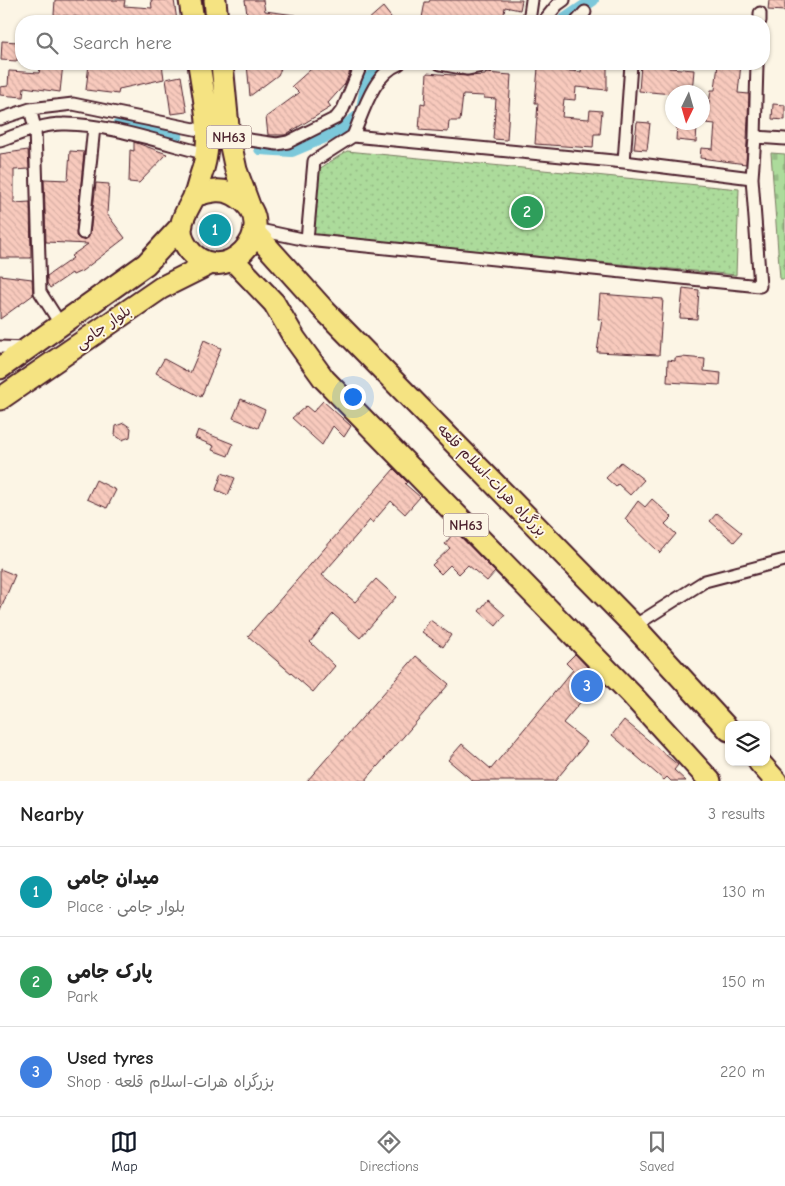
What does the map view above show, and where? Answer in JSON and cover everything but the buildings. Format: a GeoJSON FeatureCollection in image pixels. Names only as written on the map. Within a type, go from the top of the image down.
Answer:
{"type":"FeatureCollection","features":[{"type":"Feature","properties":{"kind":"highway"},"geometry":{"type":"LineString","coordinates":[[190,0],[192,15]]}},
{"type":"Feature","properties":{"kind":"highway"},"geometry":{"type":"LineString","coordinates":[[215,0],[216,15]]}},
{"type":"Feature","properties":{"kind":"highway","name":"NH63"},"geometry":{"type":"LineString","coordinates":[[182,225],[183,214],[194,196],[207,154],[209,132],[200,70]]}},
{"type":"Feature","properties":{"kind":"highway","name":"NH63"},"geometry":{"type":"LineString","coordinates":[[223,70],[230,137],[236,170],[253,223]]}},
{"type":"Feature","properties":{"kind":"highway","name":"NH63"},"geometry":{"type":"LineString","coordinates":[[194,196],[220,190],[237,196],[253,223]]}},
{"type":"Feature","properties":{"kind":"highway"},"geometry":{"type":"LineString","coordinates":[[182,225],[182,236],[186,246],[197,257],[211,263],[233,260],[243,254],[250,244],[253,223]]}},
{"type":"Feature","properties":{"kind":"highway","name":"بزرگراه هرات-اسلام قلعه"},"geometry":{"type":"LineString","coordinates":[[253,223],[325,311],[634,626],[725,726]]}},
{"type":"Feature","properties":{"kind":"highway","name":"بلوار جامی"},"geometry":{"type":"LineString","coordinates":[[0,368],[146,264],[182,225]]}},
{"type":"Feature","properties":{"kind":"highway","name":"NH63"},"geometry":{"type":"LineString","coordinates":[[233,260],[274,302],[295,339],[324,378],[624,687],[710,781]]}},
{"type":"Feature","properties":{"kind":"highway","name":"بلوار جامی"},"geometry":{"type":"LineString","coordinates":[[0,399],[161,288],[211,263]]}},
{"type":"Feature","properties":{"kind":"highway"},"geometry":{"type":"LineString","coordinates":[[762,766],[776,781]]}},
{"type":"Feature","properties":{"kind":"street"},"geometry":{"type":"LineString","coordinates":[[530,15],[532,0]]}},
{"type":"Feature","properties":{"kind":"street"},"geometry":{"type":"LineString","coordinates":[[549,15],[564,0]]}},
{"type":"Feature","properties":{"kind":"street"},"geometry":{"type":"LineString","coordinates":[[230,137],[277,144],[288,142],[336,118],[343,109],[359,70]]}},
{"type":"Feature","properties":{"kind":"street"},"geometry":{"type":"LineString","coordinates":[[307,240],[314,162],[353,136],[374,89],[389,70]]}},
{"type":"Feature","properties":{"kind":"street"},"geometry":{"type":"LineString","coordinates":[[624,162],[631,70]]}},
{"type":"Feature","properties":{"kind":"street"},"geometry":{"type":"LineString","coordinates":[[253,223],[307,240],[760,286],[752,178],[757,70]]}},
{"type":"Feature","properties":{"kind":"street"},"geometry":{"type":"LineString","coordinates":[[0,119],[30,109],[73,104],[209,132]]}},
{"type":"Feature","properties":{"kind":"street"},"geometry":{"type":"LineString","coordinates":[[30,109],[36,128],[40,292],[61,325]]}},
{"type":"Feature","properties":{"kind":"street"},"geometry":{"type":"LineString","coordinates":[[0,141],[36,128],[63,124],[94,127],[207,154]]}},
{"type":"Feature","properties":{"kind":"street"},"geometry":{"type":"LineString","coordinates":[[83,233],[94,127]]}},
{"type":"Feature","properties":{"kind":"street"},"geometry":{"type":"LineString","coordinates":[[353,136],[624,162],[752,178]]}},
{"type":"Feature","properties":{"kind":"street"},"geometry":{"type":"LineString","coordinates":[[755,137],[785,139]]}},
{"type":"Feature","properties":{"kind":"street"},"geometry":{"type":"LineString","coordinates":[[0,346],[28,348]]}},
{"type":"Feature","properties":{"kind":"street"},"geometry":{"type":"LineString","coordinates":[[634,626],[705,581],[785,560]]}},
{"type":"Feature","properties":{"kind":"green space"},"geometry":{"type":"Polygon","coordinates":[[[347,151],[739,189],[736,275],[312,235],[319,169],[347,151]]]}},
{"type":"Feature","properties":{"kind":"green space"},"geometry":{"type":"Polygon","coordinates":[[[771,153],[785,154],[785,279],[780,279],[771,153]]]}},
{"type":"Feature","properties":{"kind":"waterway"},"geometry":{"type":"LineString","coordinates":[[571,15],[593,0]]}},
{"type":"Feature","properties":{"kind":"waterway"},"geometry":{"type":"LineString","coordinates":[[260,149],[292,151],[337,132],[361,114],[367,80],[378,70]]}},
{"type":"Feature","properties":{"kind":"waterway"},"geometry":{"type":"LineString","coordinates":[[117,126],[177,135]]}},
{"type":"Feature","properties":{"kind":"place","name":"پارک جامی"},"geometry":{"type":"Point","coordinates":[527,212]}},
{"type":"Feature","properties":{"kind":"place","name":"میدان جامی"},"geometry":{"type":"Point","coordinates":[215,230]}},
{"type":"Feature","properties":{"kind":"place","name":"Used tyres"},"geometry":{"type":"Point","coordinates":[587,686]}}]}
